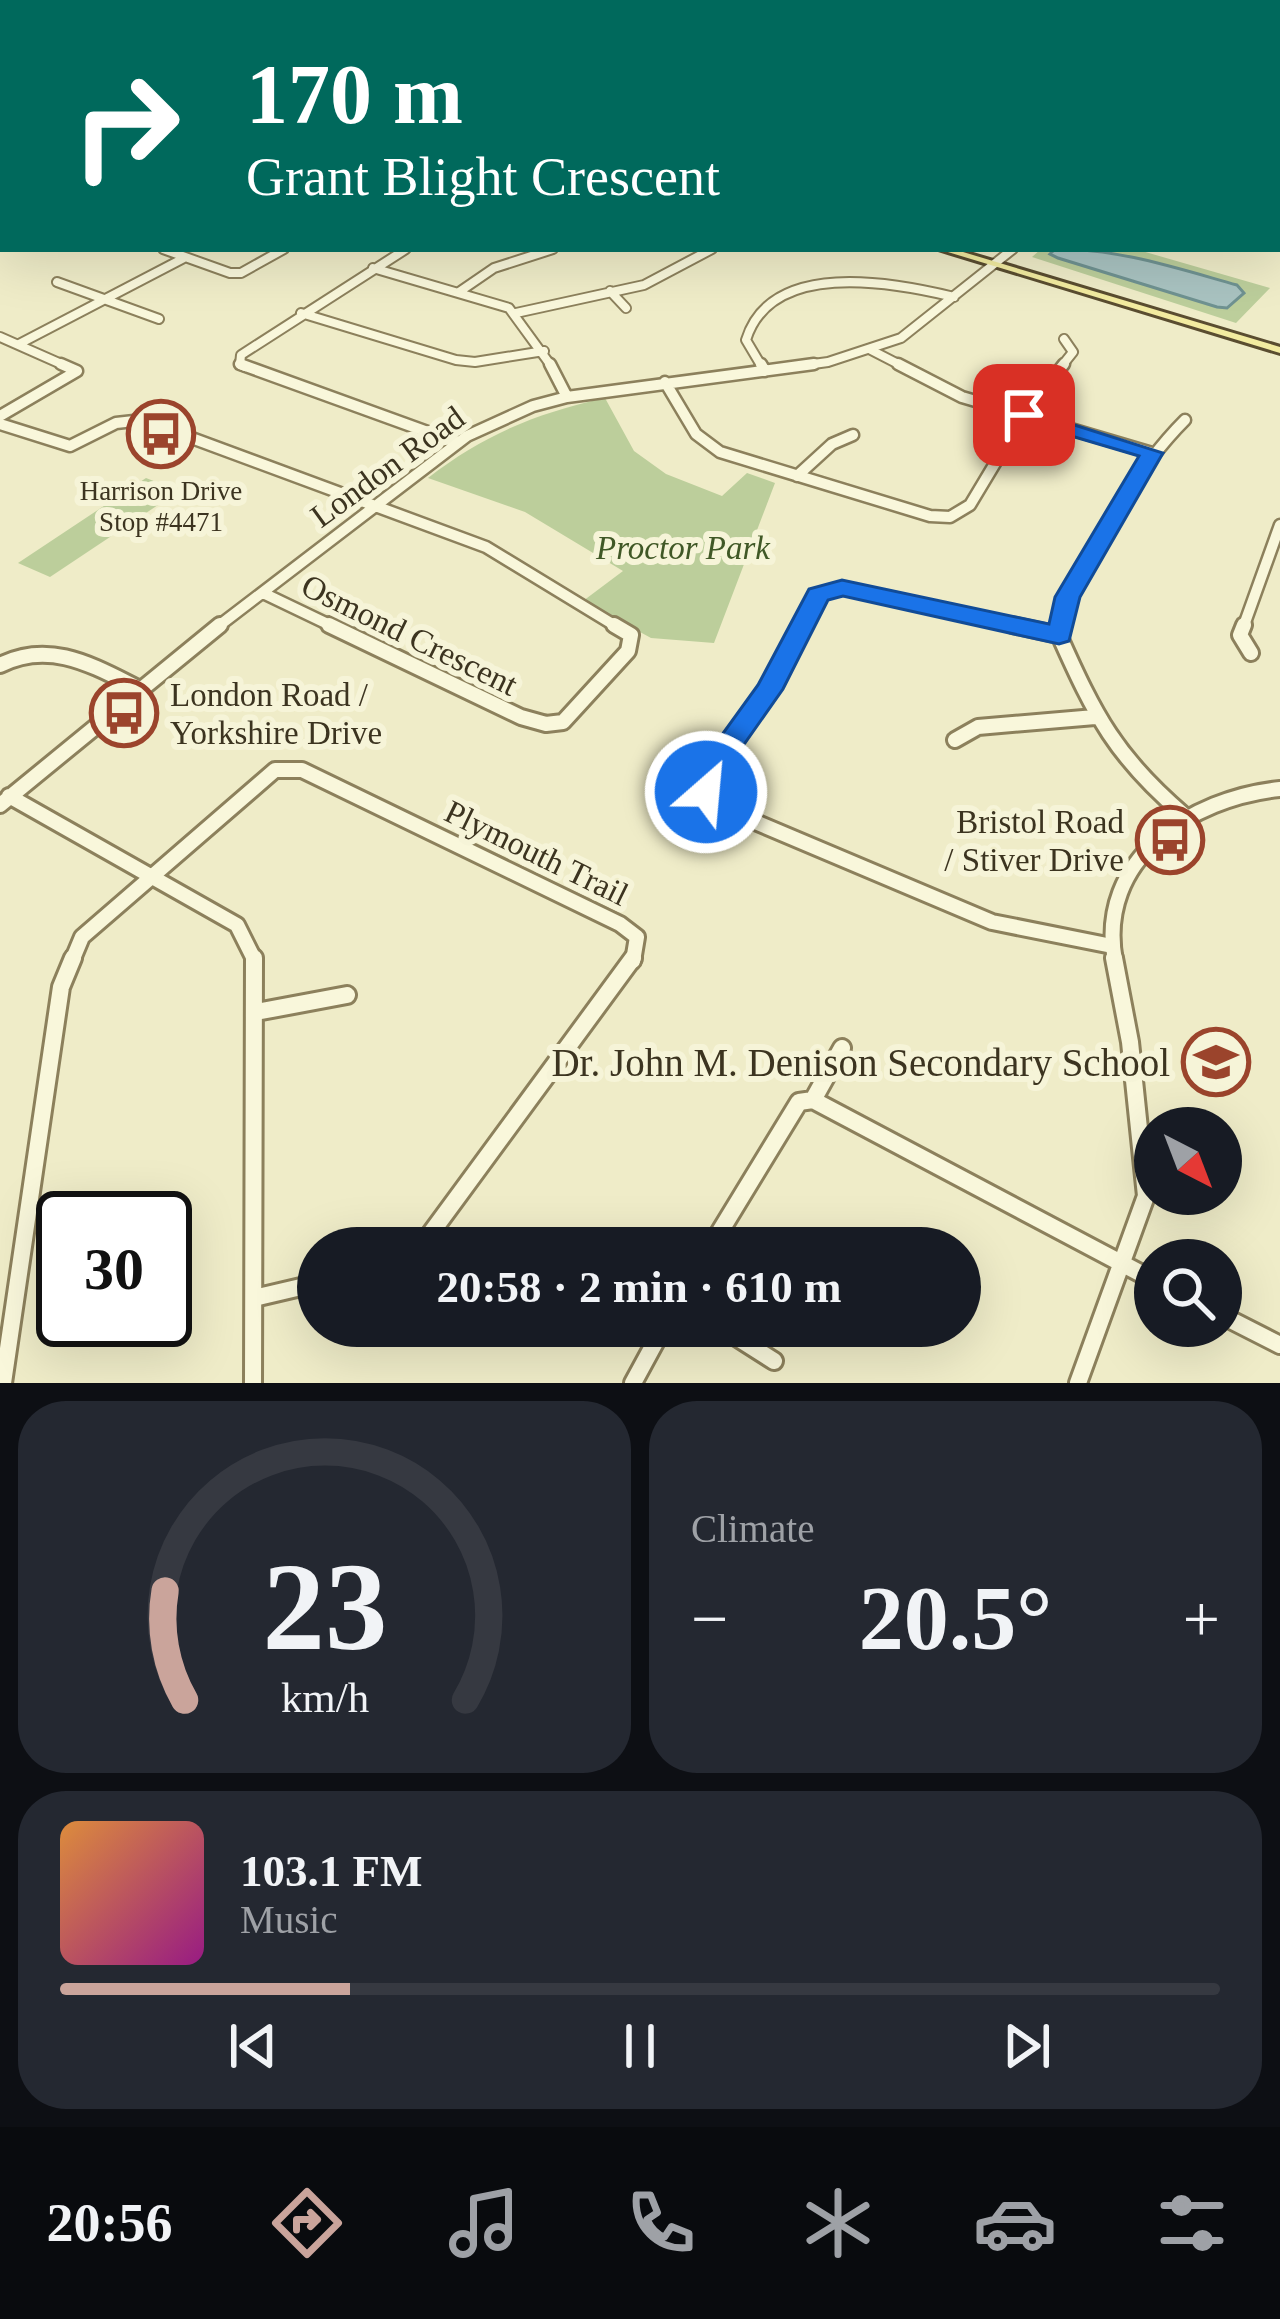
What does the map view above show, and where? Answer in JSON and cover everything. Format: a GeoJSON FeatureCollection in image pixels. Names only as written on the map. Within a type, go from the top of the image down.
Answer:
{"type":"FeatureCollection","features":[{"type":"Feature","properties":{"kind":"main road"},"geometry":{"type":"LineString","coordinates":[[955,252],[1280,350]]}},
{"type":"Feature","properties":{"kind":"main road"},"geometry":{"type":"LineString","coordinates":[[974,252],[997,262]]}},
{"type":"Feature","properties":{"kind":"street"},"geometry":{"type":"LineString","coordinates":[[171,252],[241,273],[279,252]]}},
{"type":"Feature","properties":{"kind":"street"},"geometry":{"type":"LineString","coordinates":[[401,252],[241,355],[240,365],[458,443]]}},
{"type":"Feature","properties":{"kind":"street"},"geometry":{"type":"LineString","coordinates":[[459,292],[494,268],[544,252]]}},
{"type":"Feature","properties":{"kind":"street"},"geometry":{"type":"LineString","coordinates":[[516,313],[658,281],[690,268],[709,252]]}},
{"type":"Feature","properties":{"kind":"street","name":"London Road"},"geometry":{"type":"LineString","coordinates":[[4,800],[458,443],[533,406],[567,397],[872,350],[901,338],[1009,252]]}},
{"type":"Feature","properties":{"kind":"street"},"geometry":{"type":"LineString","coordinates":[[19,344],[184,257]]}},
{"type":"Feature","properties":{"kind":"street"},"geometry":{"type":"LineString","coordinates":[[373,268],[516,313],[544,351],[567,397]]}},
{"type":"Feature","properties":{"kind":"street"},"geometry":{"type":"LineString","coordinates":[[56,282],[159,319]]}},
{"type":"Feature","properties":{"kind":"street"},"geometry":{"type":"LineString","coordinates":[[765,370],[746,340],[751,324],[800,284],[900,284],[954,297]]}},
{"type":"Feature","properties":{"kind":"street"},"geometry":{"type":"LineString","coordinates":[[610,291],[626,308]]}},
{"type":"Feature","properties":{"kind":"street"},"geometry":{"type":"LineString","coordinates":[[301,313],[456,360],[475,362],[544,351]]}},
{"type":"Feature","properties":{"kind":"street"},"geometry":{"type":"LineString","coordinates":[[0,337],[76,371],[0,420]]}},
{"type":"Feature","properties":{"kind":"street"},"geometry":{"type":"LineString","coordinates":[[665,382],[696,434],[719,452],[930,516],[950,517],[970,505],[1024,415],[1073,352],[1064,339]]}},
{"type":"Feature","properties":{"kind":"street"},"geometry":{"type":"LineString","coordinates":[[872,350],[962,397],[1152,453]]}},
{"type":"Feature","properties":{"kind":"street"},"geometry":{"type":"LineString","coordinates":[[0,420],[70,446],[116,423],[143,420],[371,507]]}},
{"type":"Feature","properties":{"kind":"street"},"geometry":{"type":"LineString","coordinates":[[1184,815],[1136,774],[1094,717],[1059,635],[1068,597],[1152,453],[1185,420]]}},
{"type":"Feature","properties":{"kind":"street"},"geometry":{"type":"LineString","coordinates":[[797,476],[832,444],[853,434]]}},
{"type":"Feature","properties":{"kind":"street","name":"Osmond Crescent"},"geometry":{"type":"LineString","coordinates":[[263,593],[521,718],[546,724],[563,722],[628,651],[631,635],[485,547],[371,507]]}},
{"type":"Feature","properties":{"kind":"street"},"geometry":{"type":"LineString","coordinates":[[1251,653],[1240,635],[1242,617],[1280,525]]}},
{"type":"Feature","properties":{"kind":"street"},"geometry":{"type":"LineString","coordinates":[[1059,635],[842,588],[818,594],[770,689],[704,779],[706,792],[728,810],[992,922],[1112,946]]}},
{"type":"Feature","properties":{"kind":"street"},"geometry":{"type":"LineString","coordinates":[[0,665],[29,650],[52,650],[142,690]]}},
{"type":"Feature","properties":{"kind":"street"},"geometry":{"type":"LineString","coordinates":[[955,740],[978,728],[1094,717]]}},
{"type":"Feature","properties":{"kind":"street","name":"Plymouth Trail"},"geometry":{"type":"LineString","coordinates":[[151,877],[258,780],[274,770],[302,770],[620,924],[637,937],[632,965],[436,1227]]}},
{"type":"Feature","properties":{"kind":"street"},"geometry":{"type":"LineString","coordinates":[[1078,1383],[1146,1196],[1130,1042],[1112,946],[1112,914],[1138,856],[1184,815],[1250,792],[1280,789]]}},
{"type":"Feature","properties":{"kind":"street"},"geometry":{"type":"LineString","coordinates":[[4,800],[237,926],[257,964],[253,1383]]}},
{"type":"Feature","properties":{"kind":"street"},"geometry":{"type":"LineString","coordinates":[[3,1383],[61,987],[82,937],[151,877]]}},
{"type":"Feature","properties":{"kind":"street"},"geometry":{"type":"LineString","coordinates":[[256,1012],[347,995]]}},
{"type":"Feature","properties":{"kind":"street"},"geometry":{"type":"LineString","coordinates":[[813,1100],[842,1048]]}},
{"type":"Feature","properties":{"kind":"street"},"geometry":{"type":"LineString","coordinates":[[723,1227],[799,1102],[813,1100],[1134,1270]]}},
{"type":"Feature","properties":{"kind":"street"},"geometry":{"type":"LineString","coordinates":[[254,1298],[297,1288]]}},
{"type":"Feature","properties":{"kind":"street"},"geometry":{"type":"LineString","coordinates":[[1242,1326],[1280,1345]]}},
{"type":"Feature","properties":{"kind":"street"},"geometry":{"type":"LineString","coordinates":[[633,1383],[653,1347]]}},
{"type":"Feature","properties":{"kind":"street"},"geometry":{"type":"LineString","coordinates":[[752,1347],[774,1361]]}},
{"type":"Feature","properties":{"kind":"green space"},"geometry":{"type":"Polygon","coordinates":[[[1038,252],[1145,252],[1270,288],[1236,323],[1032,257],[1038,252]]]}},
{"type":"Feature","properties":{"kind":"green space","name":"Proctor Park"},"geometry":{"type":"Polygon","coordinates":[[[605,398],[634,451],[666,474],[722,496],[747,473],[775,483],[714,643],[651,638],[583,601],[623,571],[525,512],[428,478],[469,449],[512,428],[605,398]]]}},
{"type":"Feature","properties":{"kind":"green space"},"geometry":{"type":"Polygon","coordinates":[[[146,478],[179,491],[50,577],[18,563],[146,478]]]}},
{"type":"Feature","properties":{"kind":"water"},"geometry":{"type":"Polygon","coordinates":[[[1101,252],[1146,260],[1237,285],[1244,293],[1227,308],[1217,307],[1050,254],[1101,252]]]}},
{"type":"Feature","properties":{"kind":"place","name":"Harrison Drive Stop #4471"},"geometry":{"type":"Point","coordinates":[161,434]}},
{"type":"Feature","properties":{"kind":"place","name":"London Road / Yorkshire Drive"},"geometry":{"type":"Point","coordinates":[124,713]}},
{"type":"Feature","properties":{"kind":"place","name":"Bristol Road / Stiver Drive"},"geometry":{"type":"Point","coordinates":[1170,840]}},
{"type":"Feature","properties":{"kind":"place","name":"Dr. John M. Denison Secondary School"},"geometry":{"type":"Point","coordinates":[1216,1062]}},
{"type":"Feature","properties":{"kind":"route"},"geometry":{"type":"LineString","coordinates":[[706,792],[704,779],[770,689],[818,594],[842,588],[1059,635],[1068,597],[1152,453],[1024,415]]}}]}
